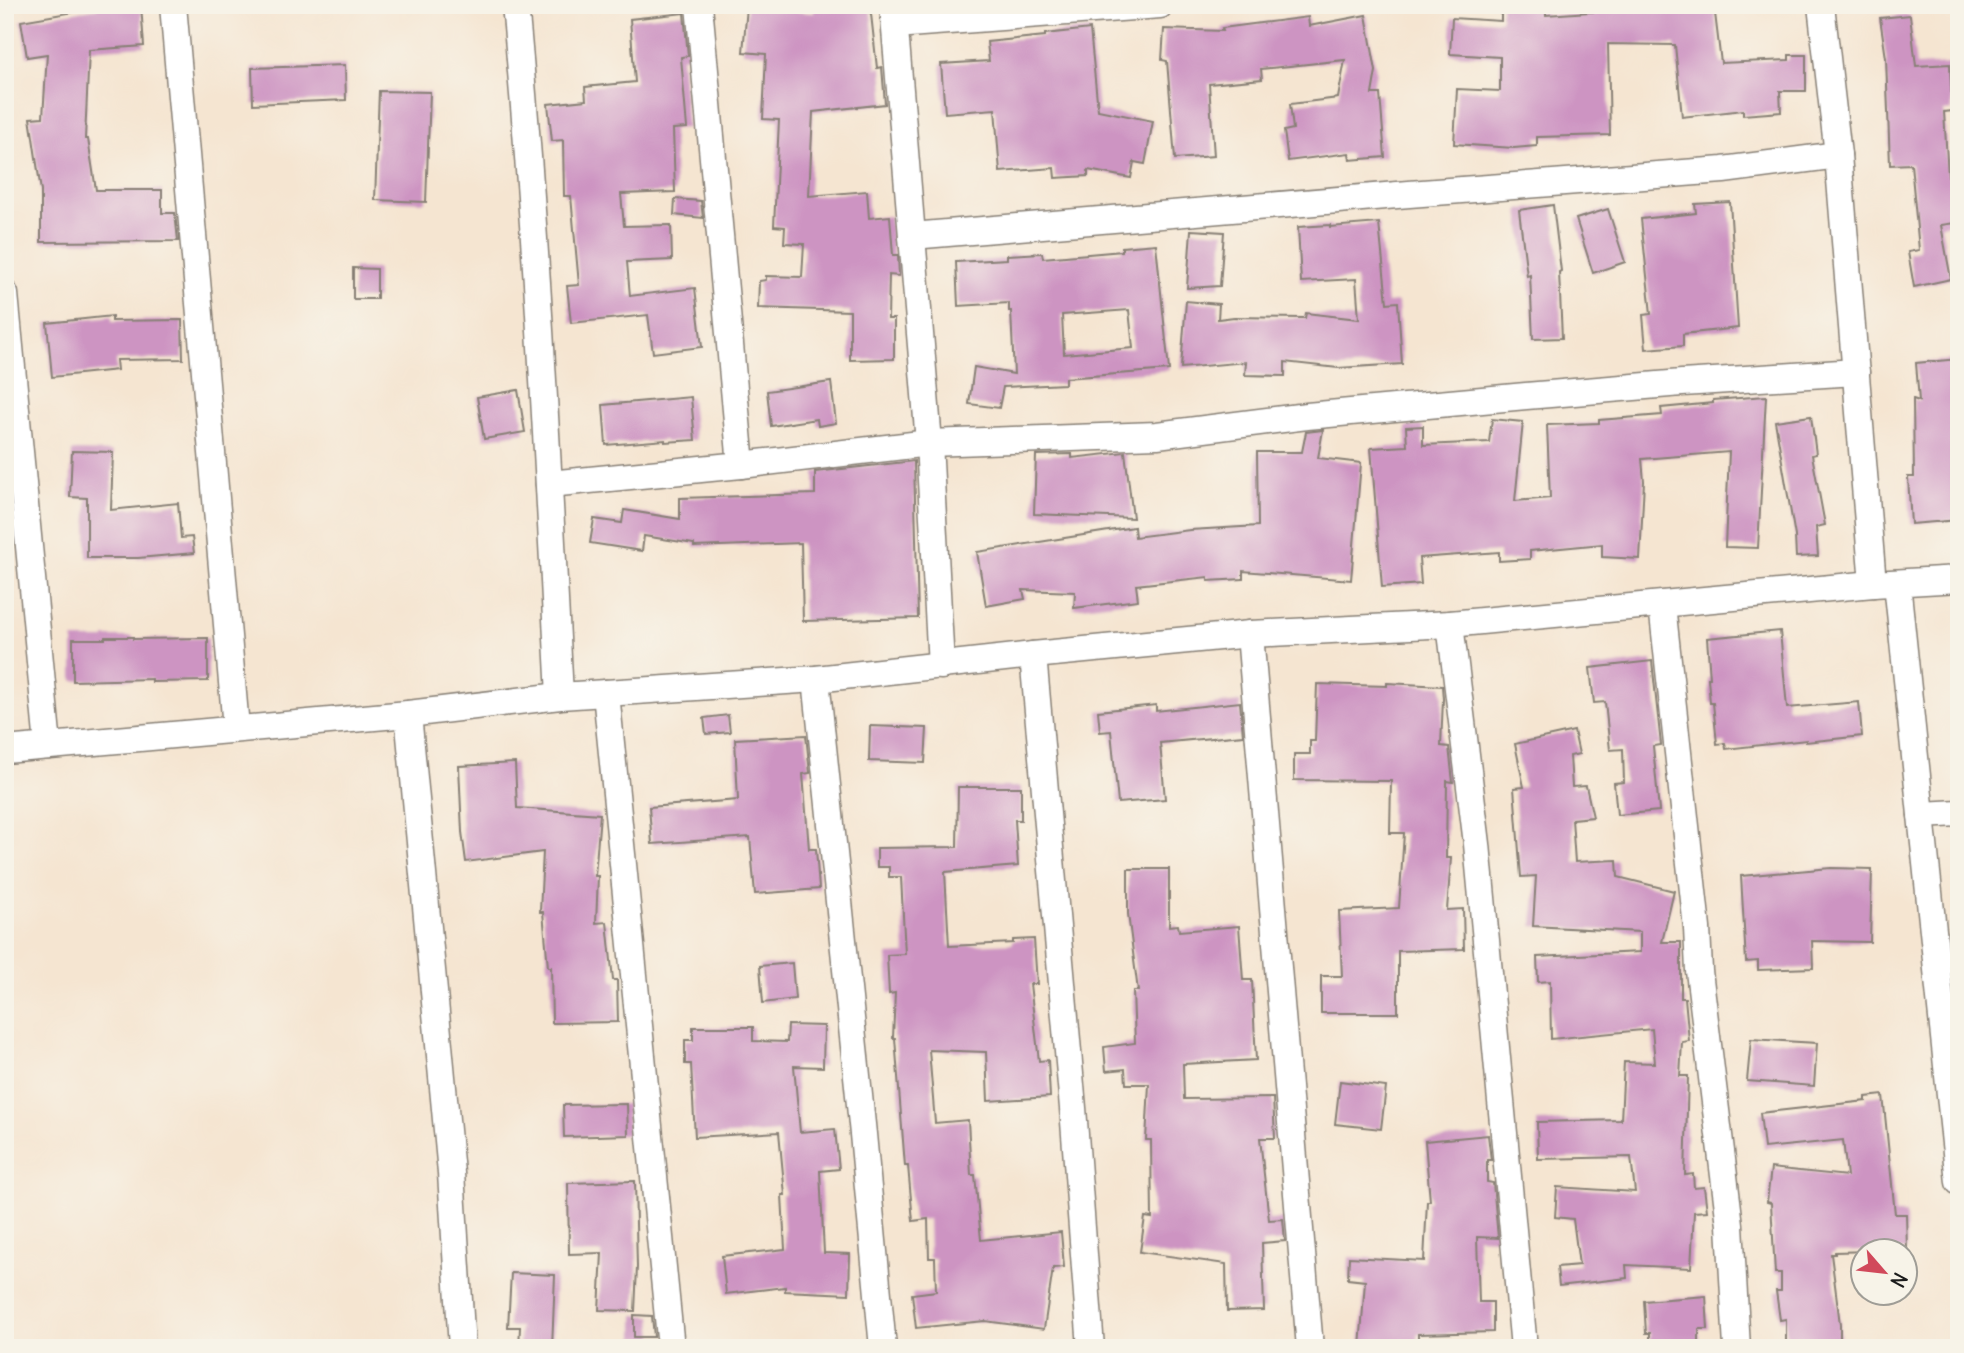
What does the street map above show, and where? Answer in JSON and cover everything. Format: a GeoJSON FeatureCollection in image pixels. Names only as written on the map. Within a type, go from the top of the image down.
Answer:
{"type":"FeatureCollection","features":[{"type":"Feature","properties":{"kind":"street"},"geometry":{"type":"LineString","coordinates":[[173,5],[236,729]]}},
{"type":"Feature","properties":{"kind":"street"},"geometry":{"type":"LineString","coordinates":[[515,5],[549,484],[560,696]]}},
{"type":"Feature","properties":{"kind":"street"},"geometry":{"type":"LineString","coordinates":[[699,5],[741,465]]}},
{"type":"Feature","properties":{"kind":"street"},"geometry":{"type":"LineString","coordinates":[[942,666],[929,443],[894,15],[1160,5]]}},
{"type":"Feature","properties":{"kind":"street"},"geometry":{"type":"LineString","coordinates":[[1821,5],[1838,155],[1856,372],[1951,1027],[1959,1182]]}},
{"type":"Feature","properties":{"kind":"street"},"geometry":{"type":"LineString","coordinates":[[912,236],[1409,194],[1685,174],[1838,155]]}},
{"type":"Feature","properties":{"kind":"street"},"geometry":{"type":"LineString","coordinates":[[5,294],[48,746]]}},
{"type":"Feature","properties":{"kind":"street"},"geometry":{"type":"LineString","coordinates":[[549,484],[929,443],[1157,435],[1307,416],[1472,401],[1682,383],[1856,372]]}},
{"type":"Feature","properties":{"kind":"street"},"geometry":{"type":"LineString","coordinates":[[5,750],[408,714],[560,696],[816,679],[1033,654],[1250,634],[1450,624],[1885,583],[1959,579]]}},
{"type":"Feature","properties":{"kind":"street"},"geometry":{"type":"LineString","coordinates":[[1662,605],[1697,928],[1702,998],[1730,1225],[1737,1348]]}},
{"type":"Feature","properties":{"kind":"street"},"geometry":{"type":"LineString","coordinates":[[1450,624],[1478,858],[1524,1348]]}},
{"type":"Feature","properties":{"kind":"street"},"geometry":{"type":"LineString","coordinates":[[1250,634],[1271,856],[1287,1091],[1310,1348]]}},
{"type":"Feature","properties":{"kind":"street"},"geometry":{"type":"LineString","coordinates":[[1033,654],[1091,1348]]}},
{"type":"Feature","properties":{"kind":"street"},"geometry":{"type":"LineString","coordinates":[[816,679],[883,1348]]}},
{"type":"Feature","properties":{"kind":"street"},"geometry":{"type":"LineString","coordinates":[[606,693],[671,1348]]}},
{"type":"Feature","properties":{"kind":"street"},"geometry":{"type":"LineString","coordinates":[[408,714],[451,1174],[462,1348]]}},
{"type":"Feature","properties":{"kind":"street"},"geometry":{"type":"LineString","coordinates":[[1921,815],[1959,813]]}},
{"type":"Feature","properties":{"kind":"building"},"geometry":{"type":"Polygon","coordinates":[[[97,5],[141,5],[144,46],[89,50],[85,139],[88,139],[96,190],[162,190],[162,213],[175,213],[178,241],[41,242],[41,191],[30,118],[43,117],[47,54],[27,57],[21,21],[98,8],[97,5]]]}},
{"type":"Feature","properties":{"kind":"building"},"geometry":{"type":"Polygon","coordinates":[[[813,5],[870,5],[877,68],[882,67],[885,104],[813,112],[809,196],[867,191],[869,218],[890,216],[893,255],[898,255],[899,276],[889,275],[888,319],[894,319],[894,359],[850,360],[850,311],[758,308],[759,281],[766,280],[766,276],[802,277],[804,244],[784,243],[785,227],[774,226],[779,120],[763,119],[766,54],[743,52],[747,7],[814,13],[813,5]]]}},
{"type":"Feature","properties":{"kind":"building"},"geometry":{"type":"Polygon","coordinates":[[[1501,5],[1546,5],[1546,15],[1619,10],[1619,5],[1714,5],[1721,63],[1789,60],[1789,55],[1806,55],[1806,91],[1780,91],[1781,112],[1743,115],[1743,110],[1682,117],[1675,45],[1608,44],[1610,135],[1537,137],[1537,146],[1514,148],[1454,144],[1457,89],[1500,91],[1500,57],[1450,54],[1452,18],[1501,21],[1501,5]]]}},
{"type":"Feature","properties":{"kind":"building"},"geometry":{"type":"Polygon","coordinates":[[[684,13],[688,56],[681,57],[687,128],[673,129],[675,192],[621,194],[624,226],[671,225],[672,260],[627,262],[630,296],[695,288],[702,347],[653,353],[648,315],[571,323],[567,286],[579,285],[571,196],[564,196],[563,140],[552,141],[548,104],[586,100],[585,87],[635,82],[630,19],[684,13]]]}},
{"type":"Feature","properties":{"kind":"building"},"geometry":{"type":"Polygon","coordinates":[[[1366,15],[1376,71],[1372,94],[1380,94],[1385,157],[1350,160],[1349,153],[1288,161],[1284,131],[1293,129],[1290,104],[1338,98],[1345,60],[1261,69],[1262,79],[1209,84],[1214,156],[1175,159],[1167,61],[1162,60],[1164,29],[1223,31],[1222,28],[1308,17],[1309,26],[1366,15]]]}},
{"type":"Feature","properties":{"kind":"building"},"geometry":{"type":"Polygon","coordinates":[[[1910,15],[1916,66],[1950,64],[1952,111],[1944,112],[1948,176],[1951,176],[1955,223],[1941,225],[1951,279],[1914,287],[1908,252],[1919,250],[1911,164],[1890,165],[1886,58],[1880,18],[1910,15]]]}},
{"type":"Feature","properties":{"kind":"building"},"geometry":{"type":"Polygon","coordinates":[[[1090,29],[1098,110],[1153,121],[1145,164],[1134,162],[1131,178],[1088,170],[1088,176],[1055,178],[1054,168],[1000,172],[995,109],[945,113],[941,64],[989,61],[987,42],[1090,29]]]}},
{"type":"Feature","properties":{"kind":"building"},"geometry":{"type":"Polygon","coordinates":[[[345,65],[346,100],[253,104],[252,68],[345,65]]]}},
{"type":"Feature","properties":{"kind":"building"},"geometry":{"type":"Polygon","coordinates":[[[379,91],[430,92],[426,202],[375,200],[379,91]]]}},
{"type":"Feature","properties":{"kind":"building"},"geometry":{"type":"Polygon","coordinates":[[[675,199],[701,201],[703,218],[674,215],[675,199]]]}},
{"type":"Feature","properties":{"kind":"building"},"geometry":{"type":"Polygon","coordinates":[[[1730,202],[1738,328],[1683,334],[1683,346],[1646,349],[1643,315],[1651,314],[1641,219],[1696,213],[1695,204],[1730,202]]]}},
{"type":"Feature","properties":{"kind":"building"},"geometry":{"type":"Polygon","coordinates":[[[1553,205],[1561,271],[1562,338],[1533,339],[1530,275],[1527,276],[1519,210],[1553,205]]]}},
{"type":"Feature","properties":{"kind":"building"},"geometry":{"type":"Polygon","coordinates":[[[1608,209],[1625,262],[1593,273],[1576,219],[1608,209]]]}},
{"type":"Feature","properties":{"kind":"building"},"geometry":{"type":"Polygon","coordinates":[[[1379,223],[1387,303],[1398,302],[1402,364],[1338,368],[1285,362],[1285,376],[1245,375],[1246,362],[1181,368],[1186,301],[1219,304],[1218,319],[1305,318],[1306,313],[1359,319],[1356,279],[1301,282],[1298,227],[1379,223]]]}},
{"type":"Feature","properties":{"kind":"building"},"geometry":{"type":"Polygon","coordinates":[[[1191,230],[1224,232],[1220,286],[1187,288],[1191,230]]]}},
{"type":"Feature","properties":{"kind":"building"},"geometry":{"type":"Polygon","coordinates":[[[1156,244],[1169,370],[1065,378],[1065,384],[1003,387],[999,408],[969,404],[974,367],[1014,374],[1011,311],[1009,303],[958,306],[956,262],[1007,259],[1007,255],[1042,253],[1043,258],[1122,251],[1122,247],[1156,244]],[[1129,310],[1062,315],[1064,354],[1133,348],[1129,310]]]}},
{"type":"Feature","properties":{"kind":"building"},"geometry":{"type":"Polygon","coordinates":[[[353,268],[377,269],[377,299],[353,299],[353,268]]]}},
{"type":"Feature","properties":{"kind":"building"},"geometry":{"type":"Polygon","coordinates":[[[112,316],[112,321],[182,320],[183,359],[116,360],[117,370],[52,377],[47,323],[112,316]]]}},
{"type":"Feature","properties":{"kind":"building"},"geometry":{"type":"Polygon","coordinates":[[[1959,359],[1959,520],[1911,524],[1908,477],[1914,477],[1913,399],[1919,401],[1916,363],[1959,359]]]}},
{"type":"Feature","properties":{"kind":"building"},"geometry":{"type":"Polygon","coordinates":[[[831,382],[836,423],[818,426],[817,419],[771,426],[767,391],[831,382]]]}},
{"type":"Feature","properties":{"kind":"building"},"geometry":{"type":"Polygon","coordinates":[[[518,390],[525,432],[484,439],[477,397],[518,390]]]}},
{"type":"Feature","properties":{"kind":"building"},"geometry":{"type":"Polygon","coordinates":[[[1766,396],[1758,548],[1725,547],[1729,452],[1642,459],[1644,481],[1640,559],[1602,557],[1602,544],[1530,551],[1530,559],[1499,561],[1499,552],[1419,558],[1421,584],[1382,587],[1371,448],[1407,446],[1406,427],[1423,426],[1423,445],[1489,442],[1492,419],[1523,422],[1515,501],[1550,498],[1547,425],[1599,423],[1599,420],[1662,415],[1661,408],[1766,396]]]}},
{"type":"Feature","properties":{"kind":"building"},"geometry":{"type":"Polygon","coordinates":[[[691,397],[695,440],[606,445],[603,405],[691,397]]]}},
{"type":"Feature","properties":{"kind":"building"},"geometry":{"type":"Polygon","coordinates":[[[1811,416],[1816,454],[1812,455],[1825,525],[1816,527],[1818,556],[1796,557],[1795,536],[1775,421],[1811,416]]]}},
{"type":"Feature","properties":{"kind":"building"},"geometry":{"type":"Polygon","coordinates":[[[1323,430],[1318,458],[1361,463],[1351,580],[1243,571],[1243,579],[1208,581],[1208,577],[1136,585],[1138,600],[1074,608],[1075,592],[1023,590],[1025,599],[986,606],[977,552],[1134,527],[1135,537],[1258,526],[1257,452],[1302,452],[1306,432],[1323,430]]]}},
{"type":"Feature","properties":{"kind":"building"},"geometry":{"type":"Polygon","coordinates":[[[72,451],[113,452],[111,510],[178,503],[181,538],[192,537],[194,553],[138,558],[87,558],[87,498],[70,497],[72,451]]]}},
{"type":"Feature","properties":{"kind":"building"},"geometry":{"type":"Polygon","coordinates":[[[1125,452],[1133,518],[1034,514],[1036,455],[1072,454],[1072,458],[1125,452]]]}},
{"type":"Feature","properties":{"kind":"building"},"geometry":{"type":"Polygon","coordinates":[[[914,461],[918,618],[803,621],[801,543],[694,547],[694,544],[644,536],[642,551],[590,543],[594,519],[622,523],[624,510],[680,519],[680,498],[815,494],[815,472],[914,461]]]}},
{"type":"Feature","properties":{"kind":"building"},"geometry":{"type":"Polygon","coordinates":[[[1780,631],[1787,708],[1859,702],[1862,736],[1726,749],[1725,743],[1717,744],[1713,703],[1710,703],[1707,638],[1780,631]]]}},
{"type":"Feature","properties":{"kind":"building"},"geometry":{"type":"Polygon","coordinates":[[[208,638],[208,681],[73,681],[73,639],[208,638]]]}},
{"type":"Feature","properties":{"kind":"building"},"geometry":{"type":"Polygon","coordinates":[[[1652,661],[1661,745],[1653,746],[1659,811],[1617,815],[1614,783],[1624,782],[1623,749],[1610,750],[1605,702],[1594,703],[1590,668],[1652,661]]]}},
{"type":"Feature","properties":{"kind":"building"},"geometry":{"type":"Polygon","coordinates":[[[1387,683],[1442,686],[1441,746],[1449,747],[1453,782],[1447,781],[1446,858],[1451,858],[1447,910],[1463,909],[1464,949],[1398,951],[1398,1013],[1321,1013],[1321,976],[1342,976],[1339,911],[1399,908],[1404,833],[1390,833],[1391,781],[1294,780],[1294,754],[1310,754],[1310,741],[1315,741],[1317,684],[1387,686],[1387,683]]]}},
{"type":"Feature","properties":{"kind":"building"},"geometry":{"type":"Polygon","coordinates":[[[1240,702],[1243,735],[1160,743],[1165,799],[1118,803],[1111,731],[1100,732],[1098,711],[1156,705],[1156,711],[1240,702]]]}},
{"type":"Feature","properties":{"kind":"building"},"geometry":{"type":"Polygon","coordinates":[[[728,715],[730,732],[706,734],[704,718],[728,715]]]}},
{"type":"Feature","properties":{"kind":"building"},"geometry":{"type":"Polygon","coordinates":[[[870,726],[927,728],[925,763],[869,761],[870,726]]]}},
{"type":"Feature","properties":{"kind":"building"},"geometry":{"type":"Polygon","coordinates":[[[1574,731],[1579,754],[1570,756],[1572,787],[1586,786],[1593,817],[1572,819],[1575,862],[1617,860],[1618,877],[1674,891],[1662,942],[1681,942],[1681,998],[1685,998],[1689,1041],[1682,1042],[1680,1076],[1688,1076],[1685,1175],[1693,1174],[1694,1188],[1704,1187],[1707,1211],[1694,1212],[1691,1268],[1626,1265],[1627,1278],[1559,1286],[1557,1267],[1579,1265],[1573,1219],[1555,1217],[1557,1187],[1635,1192],[1631,1157],[1538,1159],[1537,1122],[1621,1120],[1624,1062],[1655,1063],[1652,1029],[1551,1039],[1550,981],[1538,982],[1537,957],[1640,952],[1640,932],[1533,926],[1536,876],[1521,877],[1514,788],[1524,787],[1515,744],[1574,731]]]}},
{"type":"Feature","properties":{"kind":"building"},"geometry":{"type":"Polygon","coordinates":[[[806,735],[810,773],[803,774],[809,849],[816,849],[819,889],[755,894],[750,837],[652,844],[649,807],[738,800],[735,739],[806,735]]]}},
{"type":"Feature","properties":{"kind":"building"},"geometry":{"type":"Polygon","coordinates":[[[515,763],[517,808],[600,814],[595,876],[598,876],[596,923],[607,922],[613,980],[617,980],[618,1022],[552,1023],[551,967],[548,967],[543,912],[540,912],[543,852],[466,862],[459,766],[515,763]]]}},
{"type":"Feature","properties":{"kind":"building"},"geometry":{"type":"Polygon","coordinates":[[[958,787],[1021,787],[1021,820],[1015,820],[1018,866],[945,872],[949,946],[1013,943],[1013,940],[1034,939],[1037,984],[1030,984],[1039,1061],[1048,1060],[1050,1097],[988,1101],[986,1052],[929,1050],[935,1123],[968,1120],[971,1175],[975,1175],[981,1240],[1061,1232],[1064,1267],[1053,1268],[1044,1329],[985,1321],[916,1328],[912,1294],[936,1291],[935,1258],[929,1258],[928,1219],[913,1221],[893,1038],[895,993],[889,994],[887,955],[905,954],[901,877],[889,877],[889,867],[877,867],[877,848],[957,847],[958,787]]]}},
{"type":"Feature","properties":{"kind":"building"},"geometry":{"type":"Polygon","coordinates":[[[1831,868],[1872,869],[1870,942],[1812,941],[1813,968],[1758,970],[1758,961],[1746,962],[1741,876],[1831,868]]]}},
{"type":"Feature","properties":{"kind":"building"},"geometry":{"type":"Polygon","coordinates":[[[1128,869],[1169,869],[1169,926],[1178,925],[1179,931],[1239,926],[1243,980],[1252,980],[1256,1060],[1183,1064],[1184,1099],[1273,1098],[1275,1138],[1260,1138],[1269,1220],[1283,1219],[1285,1241],[1262,1243],[1264,1310],[1227,1311],[1226,1264],[1140,1252],[1145,1217],[1152,1218],[1151,1140],[1146,1140],[1149,1084],[1126,1084],[1125,1069],[1106,1071],[1104,1047],[1135,1043],[1133,991],[1138,991],[1128,914],[1128,869]]]}},
{"type":"Feature","properties":{"kind":"building"},"geometry":{"type":"Polygon","coordinates":[[[792,963],[795,999],[763,1003],[760,966],[792,963]]]}},
{"type":"Feature","properties":{"kind":"building"},"geometry":{"type":"Polygon","coordinates":[[[788,1025],[824,1026],[823,1067],[794,1066],[800,1132],[835,1129],[839,1169],[820,1171],[824,1253],[850,1254],[849,1294],[785,1291],[785,1287],[726,1294],[722,1256],[785,1249],[782,1195],[785,1195],[779,1132],[695,1137],[691,1064],[685,1064],[685,1040],[693,1040],[693,1027],[753,1027],[753,1041],[787,1042],[788,1025]]]}},
{"type":"Feature","properties":{"kind":"building"},"geometry":{"type":"Polygon","coordinates":[[[1751,1039],[1817,1043],[1814,1086],[1747,1081],[1751,1039]]]}},
{"type":"Feature","properties":{"kind":"building"},"geometry":{"type":"Polygon","coordinates":[[[1340,1081],[1386,1087],[1381,1129],[1335,1124],[1340,1081]]]}},
{"type":"Feature","properties":{"kind":"building"},"geometry":{"type":"Polygon","coordinates":[[[1883,1095],[1895,1214],[1906,1214],[1907,1238],[1848,1238],[1848,1252],[1831,1254],[1840,1324],[1840,1348],[1786,1348],[1786,1319],[1780,1320],[1776,1291],[1781,1291],[1781,1273],[1775,1273],[1771,1203],[1767,1202],[1771,1168],[1847,1176],[1843,1140],[1764,1148],[1760,1113],[1866,1101],[1866,1097],[1883,1095]]]}},
{"type":"Feature","properties":{"kind":"building"},"geometry":{"type":"Polygon","coordinates":[[[627,1104],[628,1135],[564,1137],[563,1105],[627,1104]]]}},
{"type":"Feature","properties":{"kind":"building"},"geometry":{"type":"Polygon","coordinates":[[[1488,1135],[1491,1160],[1487,1160],[1487,1182],[1493,1183],[1498,1238],[1477,1237],[1479,1302],[1493,1302],[1493,1332],[1418,1334],[1418,1348],[1360,1348],[1365,1281],[1348,1279],[1349,1257],[1424,1261],[1427,1201],[1430,1201],[1425,1141],[1488,1135]]]}},
{"type":"Feature","properties":{"kind":"building"},"geometry":{"type":"Polygon","coordinates":[[[635,1181],[635,1311],[599,1310],[602,1253],[569,1254],[568,1183],[635,1181]]]}},
{"type":"Feature","properties":{"kind":"building"},"geometry":{"type":"Polygon","coordinates":[[[511,1273],[555,1275],[552,1348],[519,1348],[520,1327],[508,1327],[511,1273]]]}},
{"type":"Feature","properties":{"kind":"building"},"geometry":{"type":"Polygon","coordinates":[[[1706,1296],[1708,1329],[1699,1329],[1699,1348],[1650,1348],[1644,1301],[1706,1296]]]}},
{"type":"Feature","properties":{"kind":"building"},"geometry":{"type":"Polygon","coordinates":[[[634,1315],[652,1316],[654,1337],[634,1337],[634,1315]]]}}]}
